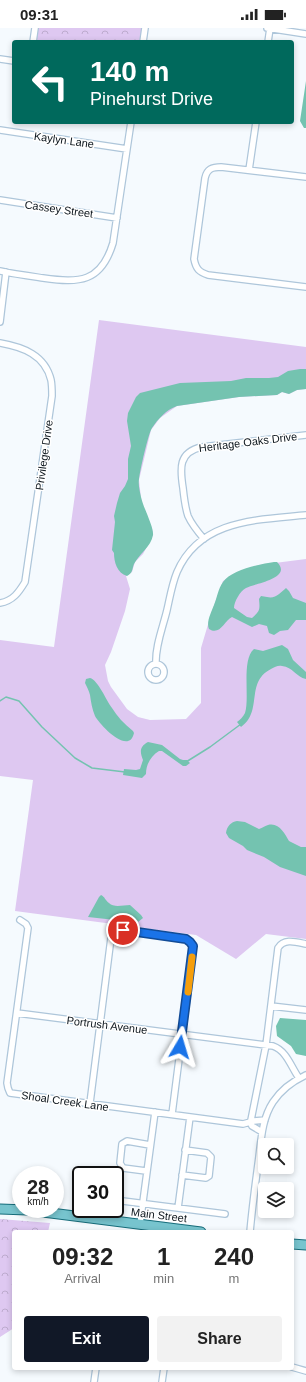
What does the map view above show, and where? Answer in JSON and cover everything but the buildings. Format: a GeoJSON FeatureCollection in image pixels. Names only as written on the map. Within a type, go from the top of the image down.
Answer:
{"type":"FeatureCollection","features":[{"type":"Feature","properties":{"kind":"main road","name":"Main Street"},"geometry":{"type":"LineString","coordinates":[[0,1209],[27,1210],[186,1230]]}},
{"type":"Feature","properties":{"kind":"main road"},"geometry":{"type":"LineString","coordinates":[[294,1244],[306,1245]]}},
{"type":"Feature","properties":{"kind":"street"},"geometry":{"type":"LineString","coordinates":[[33,40],[35,28]]}},
{"type":"Feature","properties":{"kind":"street"},"geometry":{"type":"LineString","coordinates":[[143,40],[145,28]]}},
{"type":"Feature","properties":{"kind":"street"},"geometry":{"type":"LineString","coordinates":[[267,28],[306,34]]}},
{"type":"Feature","properties":{"kind":"street"},"geometry":{"type":"LineString","coordinates":[[268,40],[270,28]]}},
{"type":"Feature","properties":{"kind":"street"},"geometry":{"type":"LineString","coordinates":[[0,59],[12,61]]}},
{"type":"Feature","properties":{"kind":"street"},"geometry":{"type":"LineString","coordinates":[[0,322],[3,272],[63,281],[75,281],[96,273],[104,264],[110,254],[113,243],[131,124]]}},
{"type":"Feature","properties":{"kind":"street"},"geometry":{"type":"LineString","coordinates":[[249,170],[256,124]]}},
{"type":"Feature","properties":{"kind":"street","name":"Kaylyn Lane"},"geometry":{"type":"LineString","coordinates":[[0,130],[127,149]]}},
{"type":"Feature","properties":{"kind":"street"},"geometry":{"type":"LineString","coordinates":[[306,177],[249,170],[216,167],[211,168],[206,174],[194,259],[195,266],[199,272],[208,275],[306,287]]}},
{"type":"Feature","properties":{"kind":"street","name":"Cassey Street"},"geometry":{"type":"LineString","coordinates":[[0,200],[117,218]]}},
{"type":"Feature","properties":{"kind":"street","name":"Privilege Drive"},"geometry":{"type":"LineString","coordinates":[[0,343],[29,350],[44,365],[51,380],[52,396],[25,582],[18,594],[12,599],[0,603]]}},
{"type":"Feature","properties":{"kind":"street","name":"Heritage Oaks Drive"},"geometry":{"type":"LineString","coordinates":[[204,539],[188,516],[185,503],[181,467],[185,456],[195,448],[306,435]]}},
{"type":"Feature","properties":{"kind":"street"},"geometry":{"type":"LineString","coordinates":[[156,664],[158,648],[175,577],[188,554],[204,539],[224,528],[238,523],[306,514]]}},
{"type":"Feature","properties":{"kind":"street","name":"Shoal Creek Lane"},"geometry":{"type":"LineString","coordinates":[[20,920],[24,922],[28,928],[7,1083],[10,1093],[243,1124],[265,1120]]}},
{"type":"Feature","properties":{"kind":"street"},"geometry":{"type":"LineString","coordinates":[[90,1103],[112,934],[116,931],[123,930],[153,934],[186,939],[193,946],[172,1114]]}},
{"type":"Feature","properties":{"kind":"street"},"geometry":{"type":"LineString","coordinates":[[262,1132],[252,1126],[250,1122],[266,1045],[278,948],[285,942],[306,944]]}},
{"type":"Feature","properties":{"kind":"street"},"geometry":{"type":"LineString","coordinates":[[271,1006],[306,1010]]}},
{"type":"Feature","properties":{"kind":"street","name":"Portrush Avenue"},"geometry":{"type":"LineString","coordinates":[[17,1013],[266,1045],[279,1048],[286,1055],[299,1078]]}},
{"type":"Feature","properties":{"kind":"street"},"geometry":{"type":"LineString","coordinates":[[250,1230],[262,1132],[265,1120],[272,1103],[278,1096],[290,1084],[306,1074]]}},
{"type":"Feature","properties":{"kind":"street"},"geometry":{"type":"LineString","coordinates":[[140,1224],[154,1112]]}},
{"type":"Feature","properties":{"kind":"street"},"geometry":{"type":"LineString","coordinates":[[178,1208],[190,1117]]}},
{"type":"Feature","properties":{"kind":"street"},"geometry":{"type":"LineString","coordinates":[[146,1171],[123,1168],[120,1163],[122,1144],[127,1141],[150,1145]]}},
{"type":"Feature","properties":{"kind":"street"},"geometry":{"type":"LineString","coordinates":[[182,1175],[206,1178],[209,1176],[210,1154],[185,1150]]}},
{"type":"Feature","properties":{"kind":"street"},"geometry":{"type":"LineString","coordinates":[[124,1201],[225,1214]]}},
{"type":"Feature","properties":{"kind":"street"},"geometry":{"type":"LineString","coordinates":[[294,1368],[306,1371]]}},
{"type":"Feature","properties":{"kind":"street"},"geometry":{"type":"LineString","coordinates":[[94,1382],[96,1370]]}},
{"type":"Feature","properties":{"kind":"street"},"geometry":{"type":"LineString","coordinates":[[162,1382],[164,1370]]}},
{"type":"Feature","properties":{"kind":"green space"},"geometry":{"type":"Polygon","coordinates":[[[35,28],[145,28],[143,40],[33,40],[35,28]]]}},
{"type":"Feature","properties":{"kind":"green space"},"geometry":{"type":"Polygon","coordinates":[[[99,320],[306,347],[306,389],[297,390],[289,394],[282,392],[277,395],[239,397],[177,406],[160,418],[151,430],[139,480],[144,510],[152,528],[153,535],[143,554],[135,562],[132,572],[126,576],[130,589],[125,611],[105,665],[108,681],[111,687],[127,709],[138,717],[150,720],[186,719],[201,703],[201,648],[223,581],[237,572],[259,565],[306,559],[306,939],[266,934],[236,959],[196,935],[15,911],[33,780],[0,776],[0,640],[54,647],[99,320]]]}},
{"type":"Feature","properties":{"kind":"green space"},"geometry":{"type":"Polygon","coordinates":[[[0,1219],[50,1223],[48,1230],[12,1230],[12,1329],[0,1337],[0,1219]]]}},
{"type":"Feature","properties":{"kind":"shaded area"},"geometry":{"type":"Polygon","coordinates":[[[306,81],[306,128],[304,128],[300,121],[306,81]]]}},
{"type":"Feature","properties":{"kind":"shaded area"},"geometry":{"type":"Polygon","coordinates":[[[306,369],[306,389],[297,390],[289,394],[282,392],[277,395],[239,397],[177,406],[166,412],[160,418],[150,432],[144,453],[139,481],[141,497],[153,531],[152,539],[136,560],[130,574],[127,576],[124,575],[118,570],[112,550],[115,522],[114,516],[120,493],[128,479],[128,459],[131,446],[127,421],[128,413],[136,397],[140,393],[180,383],[278,377],[288,371],[306,369]]]}},
{"type":"Feature","properties":{"kind":"shaded area"},"geometry":{"type":"Polygon","coordinates":[[[277,562],[281,568],[277,576],[244,589],[238,597],[234,608],[247,617],[252,618],[259,610],[259,599],[261,596],[273,597],[278,595],[286,588],[293,598],[306,603],[306,620],[296,620],[288,630],[280,631],[274,635],[269,633],[267,626],[259,624],[252,627],[232,617],[216,631],[209,629],[208,620],[223,582],[232,574],[246,568],[277,562]]]}},
{"type":"Feature","properties":{"kind":"shaded area"},"geometry":{"type":"Polygon","coordinates":[[[282,645],[288,649],[293,660],[306,672],[306,679],[286,667],[278,666],[271,669],[258,681],[251,713],[248,721],[241,727],[237,722],[245,713],[247,670],[250,654],[254,649],[263,651],[282,645]]]}},
{"type":"Feature","properties":{"kind":"shaded area"},"geometry":{"type":"Polygon","coordinates":[[[90,678],[99,686],[118,717],[133,731],[134,733],[131,739],[126,741],[114,736],[102,726],[95,716],[90,694],[85,683],[86,679],[90,678]]]}},
{"type":"Feature","properties":{"kind":"shaded area"},"geometry":{"type":"Polygon","coordinates":[[[148,742],[162,745],[180,759],[187,760],[190,763],[183,766],[162,751],[159,751],[150,761],[146,774],[142,778],[123,775],[124,769],[140,769],[143,760],[141,750],[148,742]]]}},
{"type":"Feature","properties":{"kind":"shaded area"},"geometry":{"type":"Polygon","coordinates":[[[237,821],[245,822],[259,829],[268,825],[275,825],[281,829],[289,841],[301,847],[306,847],[306,876],[280,867],[264,857],[247,850],[229,838],[226,833],[227,828],[231,823],[237,821]]]}},
{"type":"Feature","properties":{"kind":"shaded area"},"geometry":{"type":"Polygon","coordinates":[[[101,895],[111,905],[130,905],[143,918],[138,922],[133,922],[88,917],[101,895]]]}},
{"type":"Feature","properties":{"kind":"shaded area"},"geometry":{"type":"Polygon","coordinates":[[[280,1018],[306,1020],[306,1056],[296,1054],[291,1046],[277,1036],[276,1026],[280,1018]]]}},
{"type":"Feature","properties":{"kind":"waterway"},"geometry":{"type":"LineString","coordinates":[[0,701],[6,697],[19,701],[42,727],[75,758],[92,768],[125,772]]}},
{"type":"Feature","properties":{"kind":"waterway"},"geometry":{"type":"LineString","coordinates":[[186,762],[210,747],[241,724]]}},
{"type":"Feature","properties":{"kind":"slow traffic"},"geometry":{"type":"LineString","coordinates":[[188,992],[192,957]]}},
{"type":"Feature","properties":{"kind":"route"},"geometry":{"type":"LineString","coordinates":[[123,930],[186,939],[193,946],[180,1047]]}}]}
